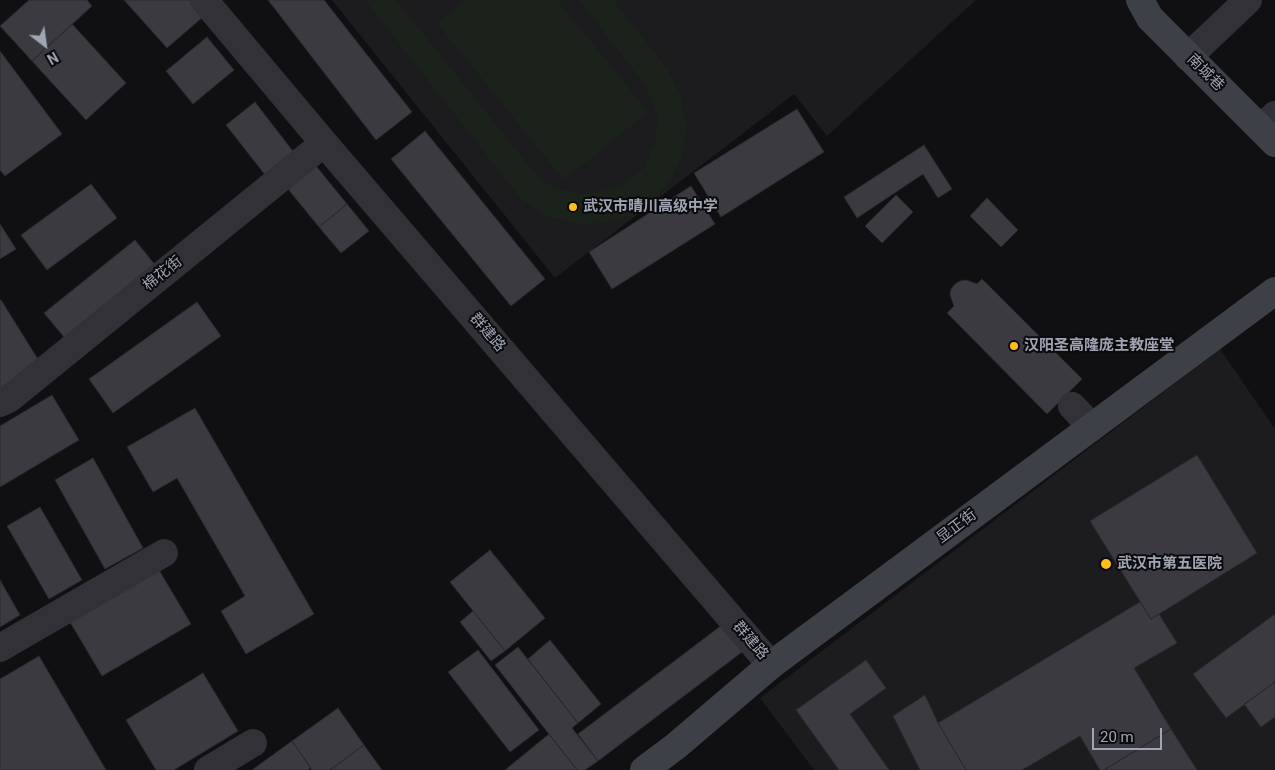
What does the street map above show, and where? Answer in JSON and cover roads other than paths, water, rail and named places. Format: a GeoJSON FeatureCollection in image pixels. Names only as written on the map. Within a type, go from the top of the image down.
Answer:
{"type":"FeatureCollection","features":[{"type":"Feature","properties":{"kind":"street","name":"群建路"},"geometry":{"type":"LineString","coordinates":[[204,0],[324,143],[772,665]]}},
{"type":"Feature","properties":{"kind":"street","name":"南城巷"},"geometry":{"type":"LineString","coordinates":[[1140,0],[1150,18],[1188,57],[1270,129]]}},
{"type":"Feature","properties":{"kind":"street"},"geometry":{"type":"LineString","coordinates":[[1188,57],[1248,0]]}},
{"type":"Feature","properties":{"kind":"street","name":"棉花街"},"geometry":{"type":"LineString","coordinates":[[0,403],[9,399],[324,143]]}},
{"type":"Feature","properties":{"kind":"street","name":"显正街"},"geometry":{"type":"LineString","coordinates":[[644,770],[676,746],[772,665],[1275,291]]}},
{"type":"Feature","properties":{"kind":"street"},"geometry":{"type":"LineString","coordinates":[[1072,406],[1092,427]]}},
{"type":"Feature","properties":{"kind":"street"},"geometry":{"type":"LineString","coordinates":[[0,648],[164,553]]}},
{"type":"Feature","properties":{"kind":"street"},"geometry":{"type":"LineString","coordinates":[[208,770],[253,743]]}},
{"type":"Feature","properties":{"kind":"place","name":"武汉市晴川高级中学"},"geometry":{"type":"Point","coordinates":[573,207]}},
{"type":"Feature","properties":{"kind":"place","name":"汉阳圣高隆庞主教座堂"},"geometry":{"type":"Point","coordinates":[1014,346]}},
{"type":"Feature","properties":{"kind":"place","name":"武汉市第五医院"},"geometry":{"type":"Point","coordinates":[1106,564]}}]}
